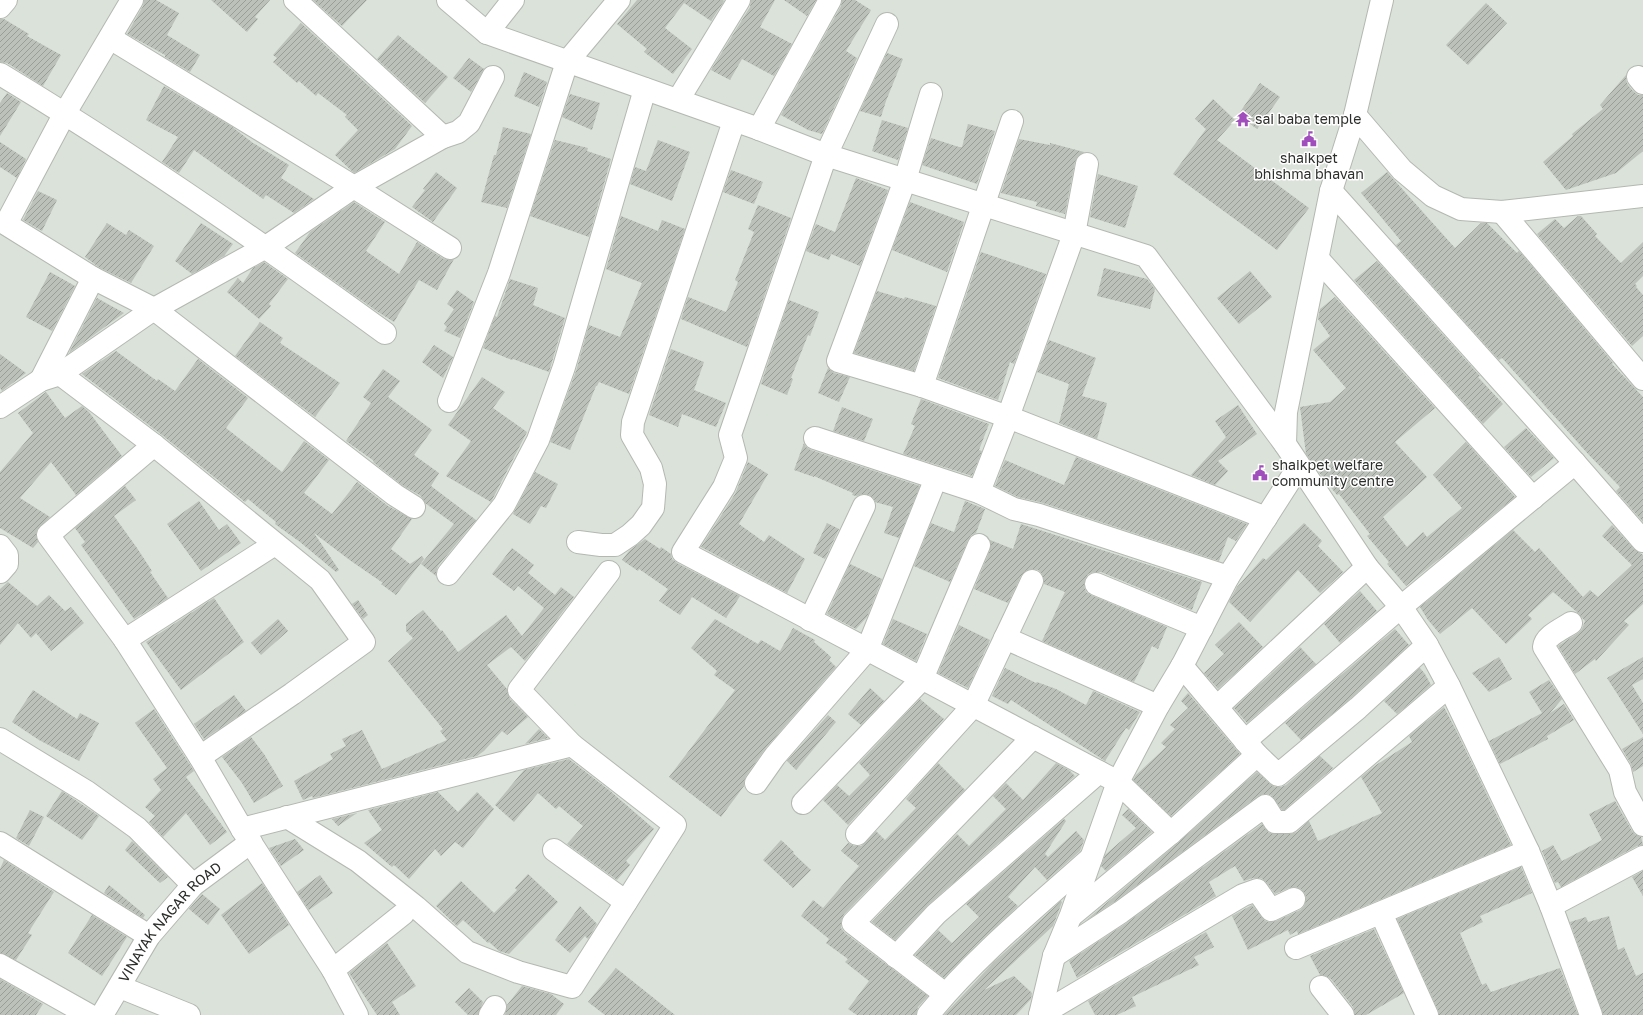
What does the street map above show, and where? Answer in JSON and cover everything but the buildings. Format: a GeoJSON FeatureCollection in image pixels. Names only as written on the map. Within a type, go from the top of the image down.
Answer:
{"type":"FeatureCollection","features":[{"type":"Feature","properties":{"kind":"street"},"geometry":{"type":"LineString","coordinates":[[0,7],[6,0]]}},
{"type":"Feature","properties":{"kind":"street"},"geometry":{"type":"LineString","coordinates":[[132,0],[3,222],[93,278],[154,309],[395,495],[414,507]]}},
{"type":"Feature","properties":{"kind":"street"},"geometry":{"type":"LineString","coordinates":[[295,0],[443,137]]}},
{"type":"Feature","properties":{"kind":"street"},"geometry":{"type":"LineString","coordinates":[[448,0],[487,33],[760,129],[826,155],[1146,256],[1285,444],[1367,567],[1401,607],[1427,645],[1449,686],[1528,851],[1551,906],[1591,1015]]}},
{"type":"Feature","properties":{"kind":"street"},"geometry":{"type":"LineString","coordinates":[[487,33],[513,0]]}},
{"type":"Feature","properties":{"kind":"street"},"geometry":{"type":"LineString","coordinates":[[449,401],[499,273],[567,62],[620,0]]}},
{"type":"Feature","properties":{"kind":"street"},"geometry":{"type":"LineString","coordinates":[[678,100],[739,0]]}},
{"type":"Feature","properties":{"kind":"street"},"geometry":{"type":"LineString","coordinates":[[760,129],[830,0]]}},
{"type":"Feature","properties":{"kind":"street"},"geometry":{"type":"LineString","coordinates":[[1285,444],[1286,412],[1331,191],[1355,116],[1382,0]]}},
{"type":"Feature","properties":{"kind":"street"},"geometry":{"type":"LineString","coordinates":[[887,24],[826,155],[730,435],[736,458],[724,487],[682,552],[1118,782],[1171,833]]}},
{"type":"Feature","properties":{"kind":"street"},"geometry":{"type":"LineString","coordinates":[[110,38],[354,187],[450,248]]}},
{"type":"Feature","properties":{"kind":"street"},"geometry":{"type":"LineString","coordinates":[[0,74],[65,113],[266,247],[385,333]]}},
{"type":"Feature","properties":{"kind":"street"},"geometry":{"type":"LineString","coordinates":[[0,407],[51,377],[154,309],[266,247],[354,187],[443,137],[458,132],[470,123],[493,77]]}},
{"type":"Feature","properties":{"kind":"street"},"geometry":{"type":"LineString","coordinates":[[448,574],[504,505],[538,440],[564,367],[645,89]]}},
{"type":"Feature","properties":{"kind":"street"},"geometry":{"type":"LineString","coordinates":[[931,94],[905,180],[838,361],[922,386],[1008,417],[1266,518]]}},
{"type":"Feature","properties":{"kind":"street"},"geometry":{"type":"LineString","coordinates":[[1355,116],[1402,170],[1433,196],[1460,209],[1502,212],[1643,196]]}},
{"type":"Feature","properties":{"kind":"street"},"geometry":{"type":"LineString","coordinates":[[578,542],[615,545],[636,530],[653,508],[655,484],[651,468],[632,434],[633,422],[734,121]]}},
{"type":"Feature","properties":{"kind":"street"},"geometry":{"type":"LineString","coordinates":[[922,386],[1012,121]]}},
{"type":"Feature","properties":{"kind":"street"},"geometry":{"type":"LineString","coordinates":[[979,492],[1008,417],[1074,234],[1087,164]]}},
{"type":"Feature","properties":{"kind":"street"},"geometry":{"type":"LineString","coordinates":[[1331,191],[1643,541]]}},
{"type":"Feature","properties":{"kind":"street"},"geometry":{"type":"LineString","coordinates":[[1502,212],[1643,379]]}},
{"type":"Feature","properties":{"kind":"street"},"geometry":{"type":"LineString","coordinates":[[1318,259],[1533,498]]}},
{"type":"Feature","properties":{"kind":"street"},"geometry":{"type":"LineString","coordinates":[[51,377],[93,278]]}},
{"type":"Feature","properties":{"kind":"street"},"geometry":{"type":"LineString","coordinates":[[51,377],[154,445],[320,580],[364,642],[292,694],[200,757]]}},
{"type":"Feature","properties":{"kind":"street"},"geometry":{"type":"LineString","coordinates":[[815,438],[979,492],[1014,509],[1039,515],[1228,577]]}},
{"type":"Feature","properties":{"kind":"street"},"geometry":{"type":"LineString","coordinates":[[154,445],[48,535],[125,640],[200,757],[247,836],[333,970],[357,1015]]}},
{"type":"Feature","properties":{"kind":"street"},"geometry":{"type":"LineString","coordinates":[[1071,915],[1171,833],[1251,748],[1401,607],[1575,463]]}},
{"type":"Feature","properties":{"kind":"street"},"geometry":{"type":"LineString","coordinates":[[1040,1015],[1054,956],[1071,915],[1118,782],[1158,706],[1182,666],[1228,577],[1299,466]]}},
{"type":"Feature","properties":{"kind":"street"},"geometry":{"type":"LineString","coordinates":[[756,782],[774,756],[867,650],[936,478]]}},
{"type":"Feature","properties":{"kind":"street"},"geometry":{"type":"LineString","coordinates":[[810,620],[864,506]]}},
{"type":"Feature","properties":{"kind":"street"},"geometry":{"type":"LineString","coordinates":[[125,640],[275,544]]}},
{"type":"Feature","properties":{"kind":"street"},"geometry":{"type":"LineString","coordinates":[[803,803],[922,679],[979,545]]}},
{"type":"Feature","properties":{"kind":"street"},"geometry":{"type":"LineString","coordinates":[[0,546],[7,556],[7,564],[0,572]]}},
{"type":"Feature","properties":{"kind":"street"},"geometry":{"type":"LineString","coordinates":[[1217,707],[1367,567]]}},
{"type":"Feature","properties":{"kind":"street"},"geometry":{"type":"LineString","coordinates":[[287,817],[358,861],[416,907],[467,952],[518,972],[572,987],[676,825],[572,745],[519,690],[609,572]]}},
{"type":"Feature","properties":{"kind":"street"},"geometry":{"type":"LineString","coordinates":[[857,834],[973,706],[1032,581]]}},
{"type":"Feature","properties":{"kind":"street"},"geometry":{"type":"LineString","coordinates":[[1096,584],[1202,628]]}},
{"type":"Feature","properties":{"kind":"street"},"geometry":{"type":"LineString","coordinates":[[1571,623],[1548,639],[1544,643],[1544,647],[1620,770],[1625,792],[1643,825]]}},
{"type":"Feature","properties":{"kind":"street"},"geometry":{"type":"LineString","coordinates":[[1005,638],[1158,706]]}},
{"type":"Feature","properties":{"kind":"street"},"geometry":{"type":"LineString","coordinates":[[1182,666],[1251,748],[1278,775],[1358,708],[1427,645]]}},
{"type":"Feature","properties":{"kind":"street"},"geometry":{"type":"LineString","coordinates":[[1054,956],[1121,912],[1265,806],[1275,822],[1289,822],[1449,686]]}},
{"type":"Feature","properties":{"kind":"street"},"geometry":{"type":"LineString","coordinates":[[945,994],[852,923],[1033,737]]}},
{"type":"Feature","properties":{"kind":"street"},"geometry":{"type":"LineString","coordinates":[[0,739],[88,792],[137,828],[193,884]]}},
{"type":"Feature","properties":{"kind":"street"},"geometry":{"type":"LineString","coordinates":[[247,836],[287,817],[572,745]]}},
{"type":"Feature","properties":{"kind":"street"},"geometry":{"type":"LineString","coordinates":[[896,958],[936,914],[1099,772]]}},
{"type":"Feature","properties":{"kind":"street","name":"VINAYAK NAGAR ROAD"},"geometry":{"type":"LineString","coordinates":[[102,1015],[149,936],[193,884],[247,836]]}},
{"type":"Feature","properties":{"kind":"street"},"geometry":{"type":"LineString","coordinates":[[0,842],[149,936]]}},
{"type":"Feature","properties":{"kind":"street"},"geometry":{"type":"LineString","coordinates":[[554,850],[626,902]]}},
{"type":"Feature","properties":{"kind":"street"},"geometry":{"type":"LineString","coordinates":[[1296,948],[1528,851]]}},
{"type":"Feature","properties":{"kind":"street"},"geometry":{"type":"LineString","coordinates":[[928,1015],[945,994],[1014,926],[1092,856]]}},
{"type":"Feature","properties":{"kind":"street"},"geometry":{"type":"LineString","coordinates":[[1551,906],[1643,857]]}},
{"type":"Feature","properties":{"kind":"street"},"geometry":{"type":"LineString","coordinates":[[1040,1015],[1243,895],[1258,890],[1270,910],[1294,899]]}},
{"type":"Feature","properties":{"kind":"street"},"geometry":{"type":"LineString","coordinates":[[1381,913],[1427,1015]]}},
{"type":"Feature","properties":{"kind":"street"},"geometry":{"type":"LineString","coordinates":[[333,970],[403,914]]}},
{"type":"Feature","properties":{"kind":"street"},"geometry":{"type":"LineString","coordinates":[[0,965],[89,1015]]}},
{"type":"Feature","properties":{"kind":"street"},"geometry":{"type":"LineString","coordinates":[[120,987],[189,1015]]}},
{"type":"Feature","properties":{"kind":"street"},"geometry":{"type":"LineString","coordinates":[[1321,987],[1343,1015]]}},
{"type":"Feature","properties":{"kind":"place","name":"sai baba temple"},"geometry":{"type":"Point","coordinates":[1243,119]}},
{"type":"Feature","properties":{"kind":"place","name":"shaikpet bhishma bhavan"},"geometry":{"type":"Point","coordinates":[1309,139]}},
{"type":"Feature","properties":{"kind":"place","name":"shaikpet welfare community centre"},"geometry":{"type":"Point","coordinates":[1260,473]}}]}
